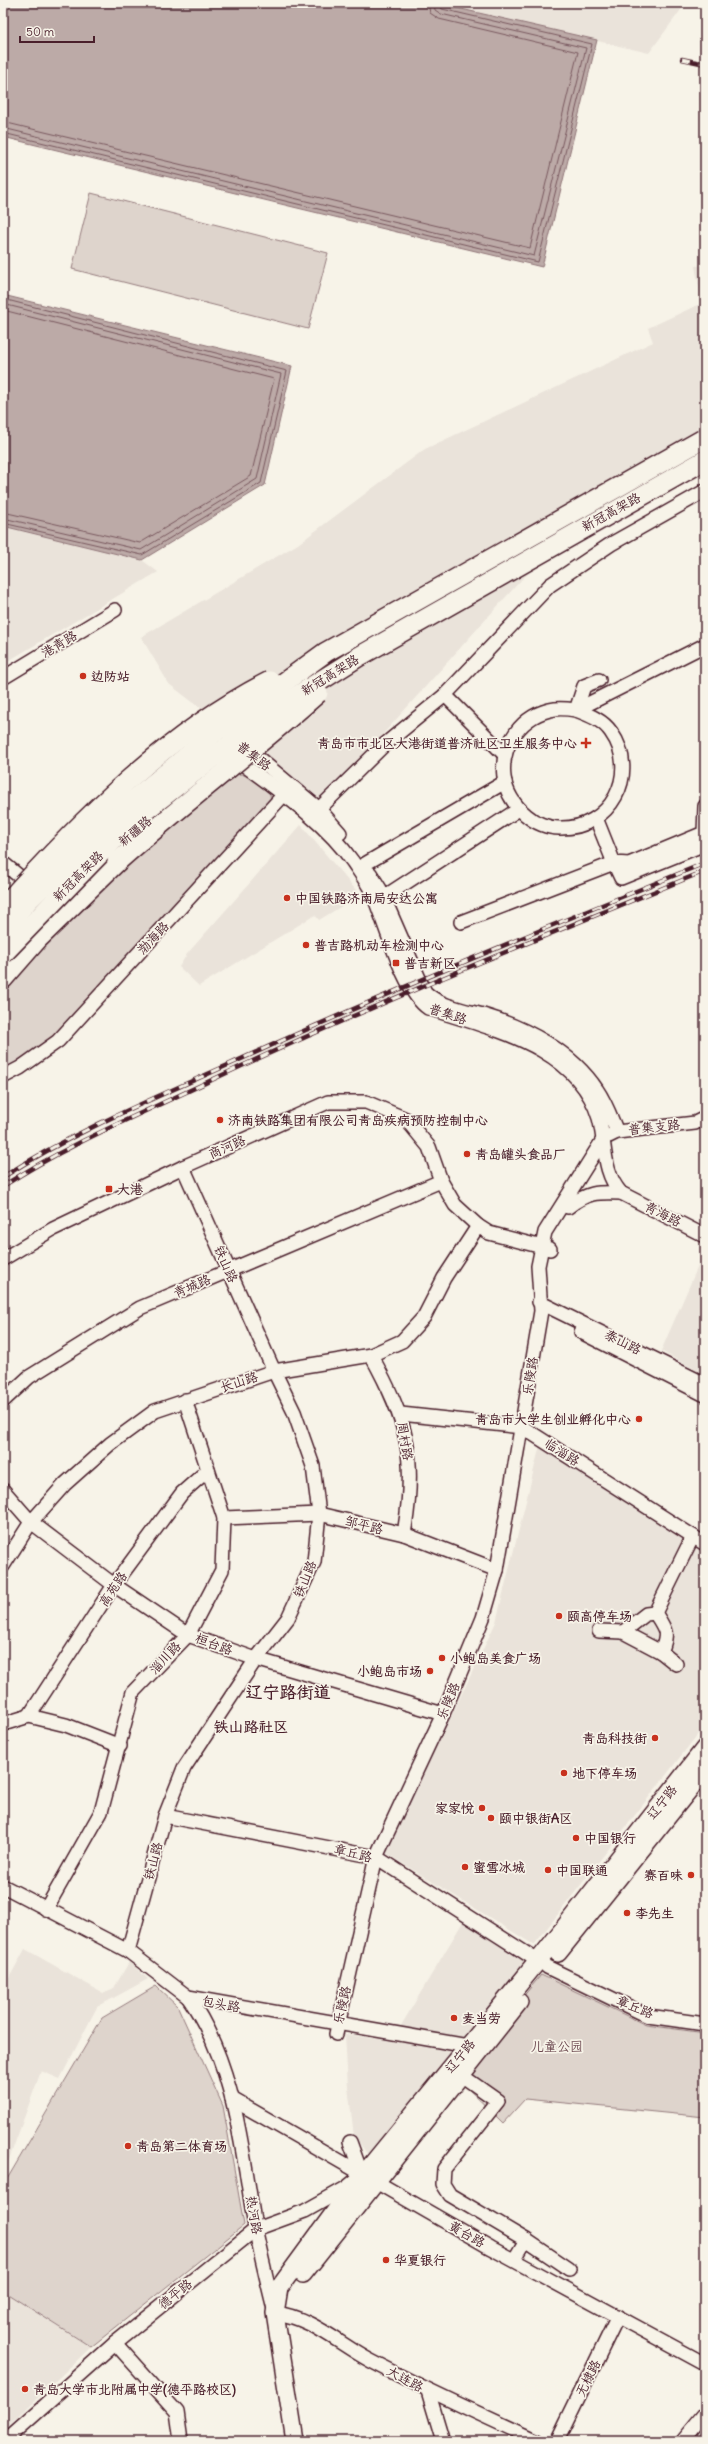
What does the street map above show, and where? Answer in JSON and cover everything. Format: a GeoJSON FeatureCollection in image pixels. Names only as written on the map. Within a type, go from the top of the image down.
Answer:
{"type":"FeatureCollection","features":[{"type":"Feature","properties":{"kind":"highway","name":"新冠高架路"},"geometry":{"type":"LineString","coordinates":[[3,930],[28,901],[127,805],[218,731],[326,652],[705,438]]}},
{"type":"Feature","properties":{"kind":"highway","name":"新冠高架路"},"geometry":{"type":"LineString","coordinates":[[3,954],[131,822],[271,712],[358,657],[705,460]]}},
{"type":"Feature","properties":{"kind":"highway"},"geometry":{"type":"LineString","coordinates":[[3,907],[81,824],[181,736],[247,692],[326,652]]}},
{"type":"Feature","properties":{"kind":"highway"},"geometry":{"type":"LineString","coordinates":[[3,979],[38,939],[117,862],[157,826],[235,765],[358,657]]}},
{"type":"Feature","properties":{"kind":"main road"},"geometry":{"type":"LineString","coordinates":[[3,916],[79,836],[144,774],[206,725]]}},
{"type":"Feature","properties":{"kind":"main road","name":"新疆路"},"geometry":{"type":"LineString","coordinates":[[3,962],[20,942],[117,847],[190,785],[238,751]]}},
{"type":"Feature","properties":{"kind":"main road","name":"辽宁路"},"geometry":{"type":"LineString","coordinates":[[369,2178],[461,2075],[542,1964],[705,1748]]}},
{"type":"Feature","properties":{"kind":"main road","name":"辽宁路"},"geometry":{"type":"LineString","coordinates":[[280,2314],[279,2288],[369,2178],[468,2046],[542,1964],[705,1770]]}},
{"type":"Feature","properties":{"kind":"main road","name":"热河路"},"geometry":{"type":"LineString","coordinates":[[280,2314],[295,2441]]}},
{"type":"Feature","properties":{"kind":"main road","name":"热河路"},"geometry":{"type":"LineString","coordinates":[[280,2314],[304,2441]]}},
{"type":"Feature","properties":{"kind":"street"},"geometry":{"type":"LineString","coordinates":[[319,809],[384,745],[445,695],[550,585],[611,544],[705,491]]}},
{"type":"Feature","properties":{"kind":"street","name":"港青路"},"geometry":{"type":"LineString","coordinates":[[3,678],[115,610]]}},
{"type":"Feature","properties":{"kind":"street"},"geometry":{"type":"LineString","coordinates":[[576,710],[705,645]]}},
{"type":"Feature","properties":{"kind":"street"},"geometry":{"type":"LineString","coordinates":[[576,710],[584,686],[599,680]]}},
{"type":"Feature","properties":{"kind":"street"},"geometry":{"type":"LineString","coordinates":[[445,695],[505,755]]}},
{"type":"Feature","properties":{"kind":"street"},"geometry":{"type":"LineString","coordinates":[[555,709],[576,710],[595,718],[611,732],[621,750],[624,771],[619,791],[608,809],[596,818],[571,828],[550,828],[531,820],[512,800],[505,782],[503,766],[505,755],[507,746],[518,728],[535,715],[555,709]]}},
{"type":"Feature","properties":{"kind":"street","name":"普集路"},"geometry":{"type":"LineString","coordinates":[[206,725],[288,790],[352,861],[371,891],[408,982],[419,1002],[428,1008],[494,1028],[524,1040],[569,1070],[583,1085],[592,1100],[604,1138]]}},
{"type":"Feature","properties":{"kind":"street"},"geometry":{"type":"LineString","coordinates":[[365,864],[505,782]]}},
{"type":"Feature","properties":{"kind":"street"},"geometry":{"type":"LineString","coordinates":[[288,790],[319,809],[365,864],[384,897],[425,992],[431,998],[502,1021],[524,1030],[555,1049],[578,1066],[591,1082],[598,1092],[617,1132]]}},
{"type":"Feature","properties":{"kind":"street","name":"渤海路"},"geometry":{"type":"LineString","coordinates":[[3,1077],[20,1068],[58,1041],[288,790]]}},
{"type":"Feature","properties":{"kind":"street"},"geometry":{"type":"LineString","coordinates":[[461,922],[614,863],[629,864],[705,837],[705,806]]}},
{"type":"Feature","properties":{"kind":"street"},"geometry":{"type":"LineString","coordinates":[[384,897],[519,809]]}},
{"type":"Feature","properties":{"kind":"street"},"geometry":{"type":"LineString","coordinates":[[596,818],[614,863]]}},
{"type":"Feature","properties":{"kind":"street"},"geometry":{"type":"LineString","coordinates":[[3,863],[31,886]]}},
{"type":"Feature","properties":{"kind":"street","name":"商河路"},"geometry":{"type":"LineString","coordinates":[[3,1259],[53,1229],[183,1167],[328,1102],[366,1102],[406,1119],[429,1147],[441,1180],[455,1205],[478,1226],[490,1234],[547,1245]]}},
{"type":"Feature","properties":{"kind":"street","name":"普集支路"},"geometry":{"type":"LineString","coordinates":[[604,1138],[617,1132],[702,1123]]}},
{"type":"Feature","properties":{"kind":"street","name":"乐陵路"},"geometry":{"type":"LineString","coordinates":[[541,1306],[538,1266],[547,1245],[568,1207],[606,1158],[617,1132]]}},
{"type":"Feature","properties":{"kind":"street","name":"青海路"},"geometry":{"type":"LineString","coordinates":[[604,1138],[609,1176],[621,1193]]}},
{"type":"Feature","properties":{"kind":"street","name":"乐陵路"},"geometry":{"type":"LineString","coordinates":[[337,2029],[376,1857],[443,1714],[483,1618],[496,1570],[522,1427],[541,1306],[550,1224],[604,1138]]}},
{"type":"Feature","properties":{"kind":"street","name":"铁山路"},"geometry":{"type":"LineString","coordinates":[[128,1951],[166,1816],[184,1768],[256,1659],[288,1618],[314,1562],[320,1514],[313,1466],[294,1412],[274,1371],[183,1167]]}},
{"type":"Feature","properties":{"kind":"street","name":"青城路"},"geometry":{"type":"LineString","coordinates":[[3,1401],[29,1377],[140,1308],[441,1180]]}},
{"type":"Feature","properties":{"kind":"street","name":"青海路"},"geometry":{"type":"LineString","coordinates":[[568,1207],[584,1195],[600,1192],[621,1193],[705,1236]]}},
{"type":"Feature","properties":{"kind":"street"},"geometry":{"type":"LineString","coordinates":[[478,1226],[547,1245]]}},
{"type":"Feature","properties":{"kind":"street","name":"长山路"},"geometry":{"type":"LineString","coordinates":[[3,1566],[31,1522],[65,1484],[110,1444],[155,1411],[274,1371],[371,1355],[402,1341],[424,1317],[444,1278],[478,1226]]}},
{"type":"Feature","properties":{"kind":"street"},"geometry":{"type":"LineString","coordinates":[[520,1241],[536,1256],[538,1266]]}},
{"type":"Feature","properties":{"kind":"street","name":"泰山路"},"geometry":{"type":"LineString","coordinates":[[541,1306],[705,1384]]}},
{"type":"Feature","properties":{"kind":"street","name":"泰山路"},"geometry":{"type":"LineString","coordinates":[[541,1306],[705,1395]]}},
{"type":"Feature","properties":{"kind":"street","name":"周村路"},"geometry":{"type":"LineString","coordinates":[[371,1355],[401,1414],[410,1456],[410,1499],[404,1534]]}},
{"type":"Feature","properties":{"kind":"street","name":"淄川路"},"geometry":{"type":"LineString","coordinates":[[46,1909],[101,1812],[120,1746],[133,1692],[188,1635],[222,1570],[224,1518],[185,1400]]}},
{"type":"Feature","properties":{"kind":"street","name":"临淄路"},"geometry":{"type":"LineString","coordinates":[[401,1414],[522,1427],[705,1544]]}},
{"type":"Feature","properties":{"kind":"street","name":"高苑路"},"geometry":{"type":"LineString","coordinates":[[29,1716],[114,1585],[182,1493],[208,1470]]}},
{"type":"Feature","properties":{"kind":"street","name":"桓台路"},"geometry":{"type":"LineString","coordinates":[[3,1490],[31,1522],[114,1585],[188,1635],[256,1659],[443,1714]]}},
{"type":"Feature","properties":{"kind":"street","name":"邹平路"},"geometry":{"type":"LineString","coordinates":[[224,1518],[320,1514],[404,1534],[496,1570]]}},
{"type":"Feature","properties":{"kind":"street"},"geometry":{"type":"LineString","coordinates":[[655,1613],[692,1536]]}},
{"type":"Feature","properties":{"kind":"street"},"geometry":{"type":"LineString","coordinates":[[623,1632],[646,1614],[655,1613]]}},
{"type":"Feature","properties":{"kind":"street"},"geometry":{"type":"LineString","coordinates":[[655,1613],[665,1629],[666,1640],[661,1652]]}},
{"type":"Feature","properties":{"kind":"street"},"geometry":{"type":"LineString","coordinates":[[599,1631],[623,1632],[661,1652],[676,1664]]}},
{"type":"Feature","properties":{"kind":"street"},"geometry":{"type":"LineString","coordinates":[[3,1724],[29,1716],[66,1725],[120,1746]]}},
{"type":"Feature","properties":{"kind":"street","name":"章丘路"},"geometry":{"type":"LineString","coordinates":[[166,1816],[376,1857],[542,1964],[648,2016],[705,2024]]}},
{"type":"Feature","properties":{"kind":"street","name":"包头路"},"geometry":{"type":"LineString","coordinates":[[3,1886],[128,1951],[188,1998],[337,2029],[468,2046]]}},
{"type":"Feature","properties":{"kind":"street","name":"热河路"},"geometry":{"type":"LineString","coordinates":[[188,1998],[202,2017],[213,2041],[232,2099],[256,2229],[280,2314]]}},
{"type":"Feature","properties":{"kind":"street"},"geometry":{"type":"LineString","coordinates":[[461,2075],[498,2101],[444,2169],[443,2184],[450,2195],[526,2240],[569,2269]]}},
{"type":"Feature","properties":{"kind":"street","name":"黄台路"},"geometry":{"type":"LineString","coordinates":[[232,2099],[514,2260],[705,2364]]}},
{"type":"Feature","properties":{"kind":"street"},"geometry":{"type":"LineString","coordinates":[[350,2142],[369,2178]]}},
{"type":"Feature","properties":{"kind":"street","name":"德平路"},"geometry":{"type":"LineString","coordinates":[[5,2441],[115,2343],[256,2229],[305,2211],[346,2188],[369,2178]]}},
{"type":"Feature","properties":{"kind":"street"},"geometry":{"type":"LineString","coordinates":[[514,2260],[526,2240]]}},
{"type":"Feature","properties":{"kind":"street","name":"大连路"},"geometry":{"type":"LineString","coordinates":[[280,2314],[301,2319],[362,2356],[428,2391],[538,2441]]}},
{"type":"Feature","properties":{"kind":"street","name":"无棣路"},"geometry":{"type":"LineString","coordinates":[[557,2441],[618,2316]]}},
{"type":"Feature","properties":{"kind":"street"},"geometry":{"type":"LineString","coordinates":[[115,2343],[177,2412],[181,2441]]}},
{"type":"Feature","properties":{"kind":"street"},"geometry":{"type":"LineString","coordinates":[[428,2391],[443,2441]]}},
{"type":"Feature","properties":{"kind":"street"},"geometry":{"type":"LineString","coordinates":[[682,2441],[705,2413]]}},
{"type":"Feature","properties":{"kind":"shaded area"},"geometry":{"type":"Polygon","coordinates":[[[435,3],[686,3],[649,53],[435,3]]]}},
{"type":"Feature","properties":{"kind":"shaded area"},"geometry":{"type":"Polygon","coordinates":[[[705,265],[705,446],[606,504],[522,579],[323,801],[169,684],[141,637],[298,544],[425,449],[653,342],[648,328],[702,303],[695,266],[705,265]]]}},
{"type":"Feature","properties":{"kind":"shaded area"},"geometry":{"type":"Polygon","coordinates":[[[3,526],[142,560],[158,572],[3,664],[3,526]]]}},
{"type":"Feature","properties":{"kind":"shaded area"},"geometry":{"type":"Polygon","coordinates":[[[301,825],[360,895],[319,920],[315,915],[199,986],[179,967],[187,954],[301,825]]]}},
{"type":"Feature","properties":{"kind":"shaded area"},"geometry":{"type":"Polygon","coordinates":[[[705,1250],[705,1375],[661,1351],[705,1250]]]}},
{"type":"Feature","properties":{"kind":"shaded area"},"geometry":{"type":"Polygon","coordinates":[[[540,1445],[705,1554],[705,1725],[534,1945],[386,1853],[496,1622],[540,1445]]]}},
{"type":"Feature","properties":{"kind":"shaded area"},"geometry":{"type":"Polygon","coordinates":[[[464,1920],[528,1963],[469,2042],[399,2029],[464,1920]]]}},
{"type":"Feature","properties":{"kind":"shaded area"},"geometry":{"type":"Polygon","coordinates":[[[25,1949],[103,1993],[114,1988],[129,1962],[148,1979],[97,2007],[60,2079],[41,2071],[3,2176],[3,1989],[25,1949]]]}},
{"type":"Feature","properties":{"kind":"shaded area"},"geometry":{"type":"Polygon","coordinates":[[[345,2034],[454,2050],[369,2156],[354,2136],[348,2087],[345,2034]]]}},
{"type":"Feature","properties":{"kind":"shaded area","name":"青岛大学市北附属中学(德平路校区)"},"geometry":{"type":"Polygon","coordinates":[[[3,2291],[91,2347],[3,2431],[3,2291]]]}},
{"type":"Feature","properties":{"kind":"green space"},"geometry":{"type":"Polygon","coordinates":[[[91,193],[328,253],[308,329],[72,269],[91,193]]]}},
{"type":"Feature","properties":{"kind":"green space"},"geometry":{"type":"Polygon","coordinates":[[[242,774],[254,780],[270,794],[271,803],[48,1043],[3,1071],[3,987],[73,909],[230,775],[242,774]]]}},
{"type":"Feature","properties":{"kind":"green space","name":"儿童公园"},"geometry":{"type":"Polygon","coordinates":[[[541,1975],[646,2025],[705,2033],[705,2117],[525,2099],[503,2123],[456,2077],[541,1975]]]}},
{"type":"Feature","properties":{"kind":"green space","name":"青岛第二体育场"},"geometry":{"type":"Polygon","coordinates":[[[156,1986],[178,2007],[223,2106],[244,2225],[91,2347],[3,2291],[3,2186],[102,2018],[156,1986]]]}},
{"type":"Feature","properties":{"kind":"water"},"geometry":{"type":"Polygon","coordinates":[[[3,3],[435,3],[597,40],[542,267],[3,137],[3,3]]]}},
{"type":"Feature","properties":{"kind":"water"},"geometry":{"type":"Polygon","coordinates":[[[3,295],[292,366],[265,485],[142,560],[3,526],[3,295]]]}},
{"type":"Feature","properties":{"kind":"railway"},"geometry":{"type":"LineString","coordinates":[[682,59],[705,64]]}},
{"type":"Feature","properties":{"kind":"railway"},"geometry":{"type":"LineString","coordinates":[[3,1177],[57,1145],[113,1117],[287,1038],[465,961],[705,863]]}},
{"type":"Feature","properties":{"kind":"railway"},"geometry":{"type":"LineString","coordinates":[[3,1186],[75,1145],[261,1057],[387,1001],[705,871]]}},
{"type":"Feature","properties":{"kind":"place","name":"边防站"},"geometry":{"type":"Point","coordinates":[83,676]}},
{"type":"Feature","properties":{"kind":"place","name":"青岛市市北区大港街道普济社区卫生服务中心"},"geometry":{"type":"Point","coordinates":[586,743]}},
{"type":"Feature","properties":{"kind":"place","name":"中国铁路济南局安达公寓"},"geometry":{"type":"Point","coordinates":[287,898]}},
{"type":"Feature","properties":{"kind":"place","name":"普吉路机动车检测中心"},"geometry":{"type":"Point","coordinates":[306,945]}},
{"type":"Feature","properties":{"kind":"place","name":"普吉新区"},"geometry":{"type":"Point","coordinates":[396,963]}},
{"type":"Feature","properties":{"kind":"place","name":"济南铁路集团有限公司青岛疾病预防控制中心"},"geometry":{"type":"Point","coordinates":[220,1120]}},
{"type":"Feature","properties":{"kind":"place","name":"青岛罐头食品厂"},"geometry":{"type":"Point","coordinates":[467,1154]}},
{"type":"Feature","properties":{"kind":"place","name":"大港"},"geometry":{"type":"Point","coordinates":[109,1189]}},
{"type":"Feature","properties":{"kind":"place","name":"青岛市大学生创业孵化中心"},"geometry":{"type":"Point","coordinates":[639,1419]}},
{"type":"Feature","properties":{"kind":"place","name":"颐高停车场"},"geometry":{"type":"Point","coordinates":[559,1616]}},
{"type":"Feature","properties":{"kind":"place","name":"小鲍岛美食广场"},"geometry":{"type":"Point","coordinates":[442,1658]}},
{"type":"Feature","properties":{"kind":"place","name":"小鲍岛市场"},"geometry":{"type":"Point","coordinates":[430,1671]}},
{"type":"Feature","properties":{"kind":"place","name":"青岛科技街"},"geometry":{"type":"Point","coordinates":[655,1738]}},
{"type":"Feature","properties":{"kind":"place","name":"地下停车场"},"geometry":{"type":"Point","coordinates":[564,1773]}},
{"type":"Feature","properties":{"kind":"place","name":"家家悦"},"geometry":{"type":"Point","coordinates":[482,1808]}},
{"type":"Feature","properties":{"kind":"place","name":"颐中银街A区"},"geometry":{"type":"Point","coordinates":[491,1818]}},
{"type":"Feature","properties":{"kind":"place","name":"中国银行"},"geometry":{"type":"Point","coordinates":[576,1838]}},
{"type":"Feature","properties":{"kind":"place","name":"蜜雪冰城"},"geometry":{"type":"Point","coordinates":[465,1867]}},
{"type":"Feature","properties":{"kind":"place","name":"中国联通"},"geometry":{"type":"Point","coordinates":[548,1870]}},
{"type":"Feature","properties":{"kind":"place","name":"赛百味"},"geometry":{"type":"Point","coordinates":[691,1875]}},
{"type":"Feature","properties":{"kind":"place","name":"李先生"},"geometry":{"type":"Point","coordinates":[627,1913]}},
{"type":"Feature","properties":{"kind":"place","name":"麦当劳"},"geometry":{"type":"Point","coordinates":[454,2018]}},
{"type":"Feature","properties":{"kind":"place","name":"青岛第二体育场"},"geometry":{"type":"Point","coordinates":[128,2146]}},
{"type":"Feature","properties":{"kind":"place","name":"华夏银行"},"geometry":{"type":"Point","coordinates":[386,2260]}},
{"type":"Feature","properties":{"kind":"place","name":"青岛大学市北附属中学(德平路校区)"},"geometry":{"type":"Point","coordinates":[25,2389]}},
{"type":"Feature","properties":{"kind":"district","name":"辽宁路街道"},"geometry":{"type":"Point","coordinates":[288,1692]}},
{"type":"Feature","properties":{"kind":"district","name":"铁山路社区"},"geometry":{"type":"Point","coordinates":[251,1726]}}]}
